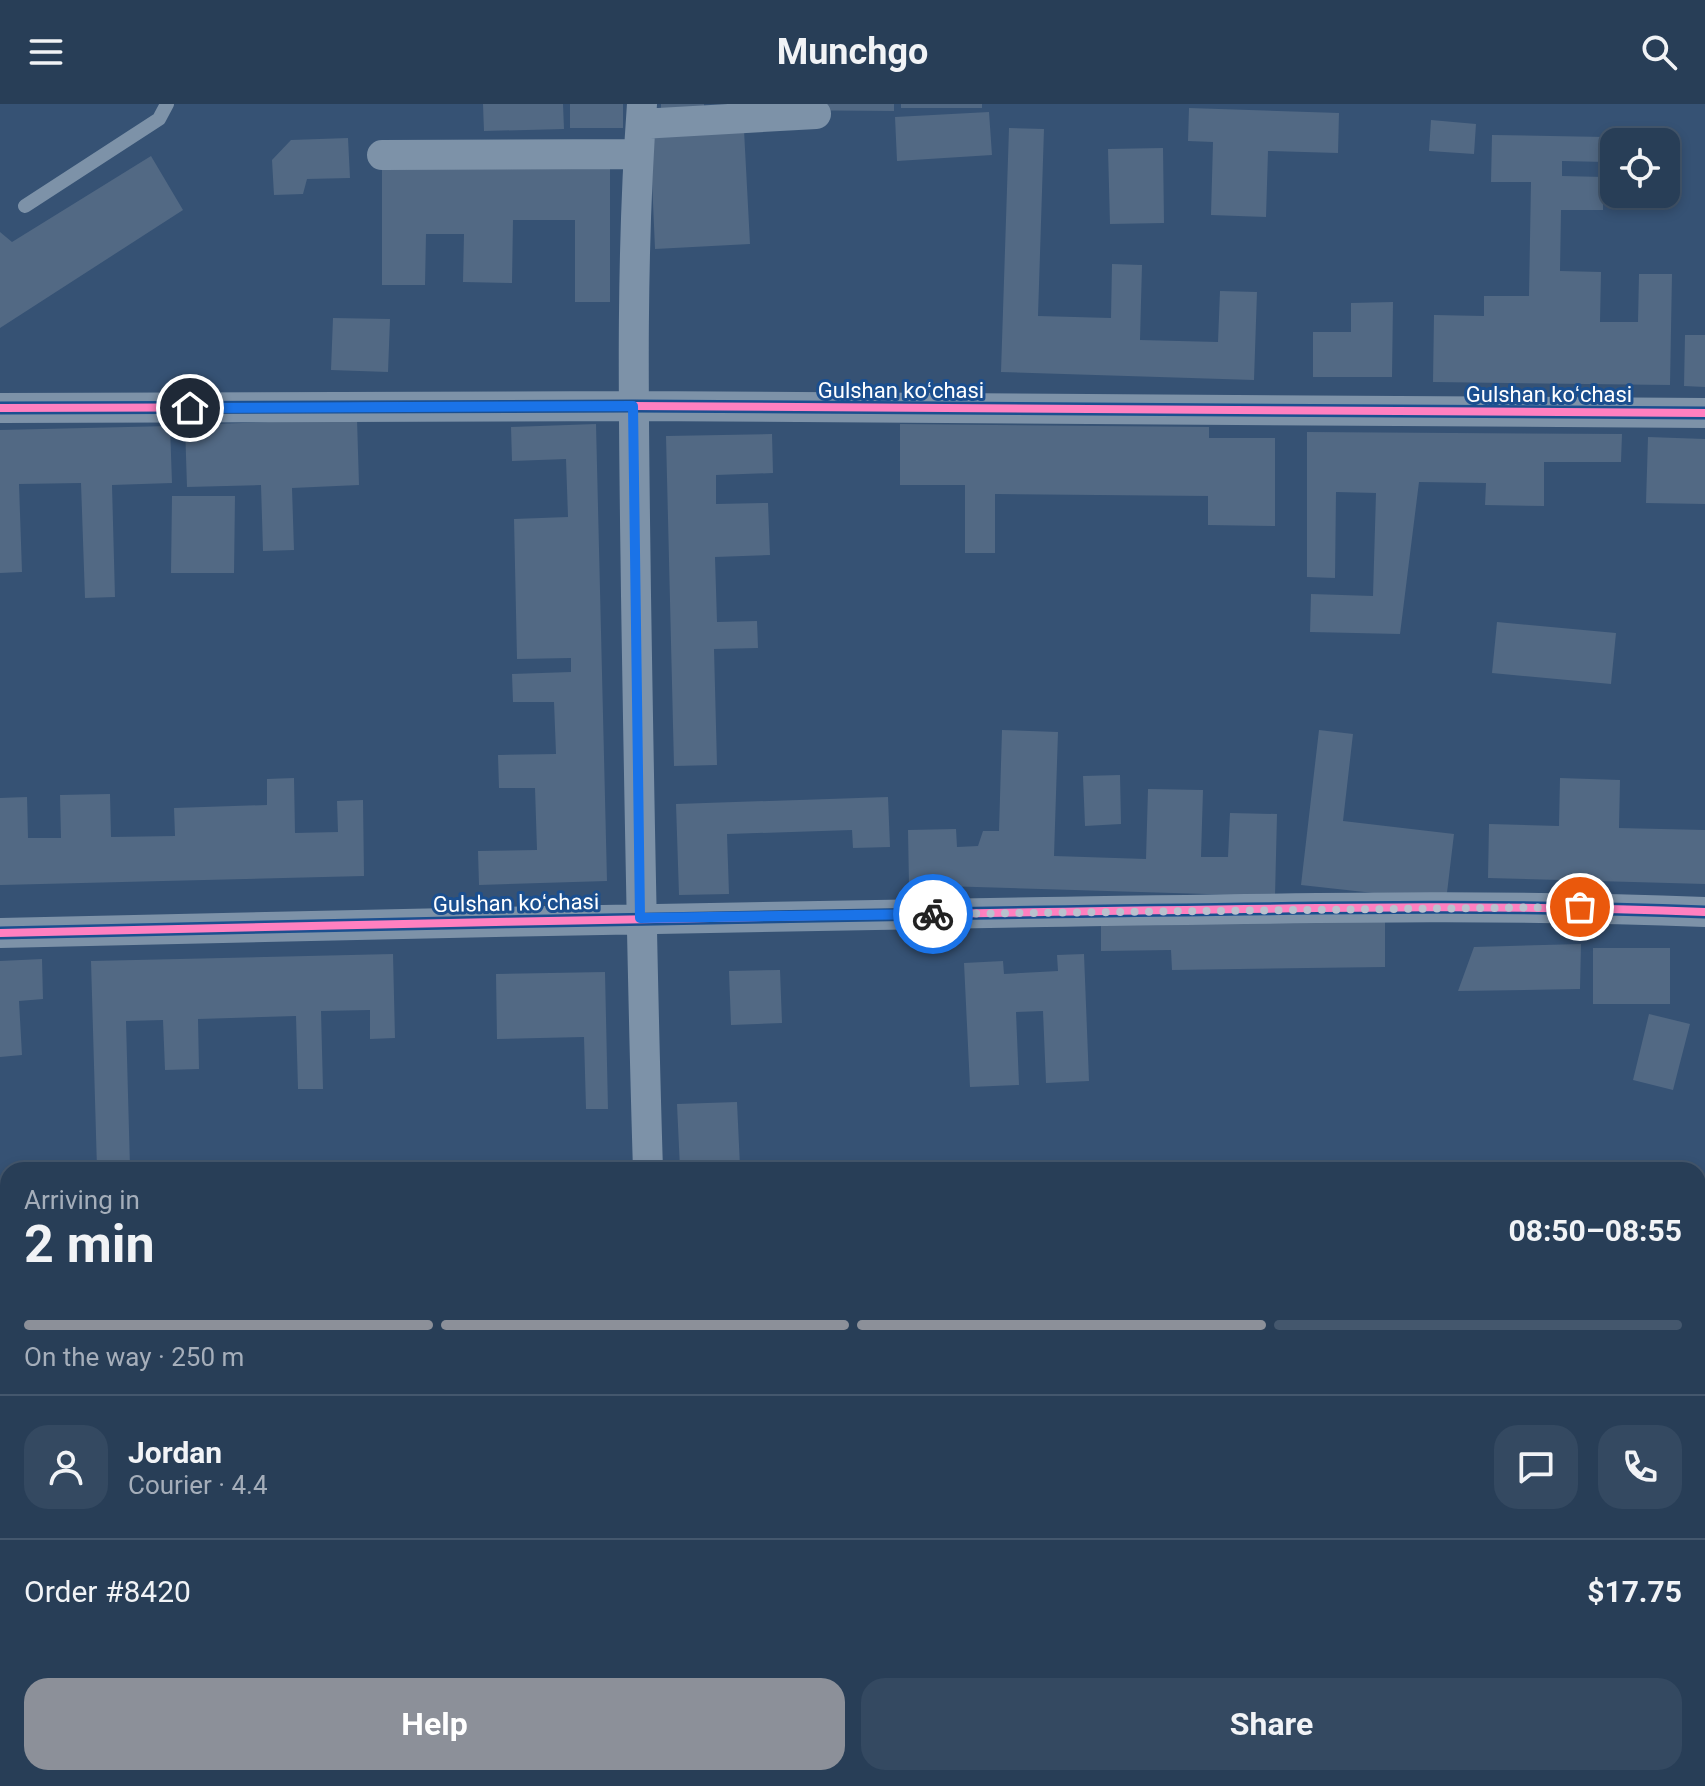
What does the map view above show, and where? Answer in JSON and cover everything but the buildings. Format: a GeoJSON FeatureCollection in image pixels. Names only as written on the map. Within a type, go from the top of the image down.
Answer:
{"type":"FeatureCollection","features":[{"type":"Feature","properties":{"kind":"street"},"geometry":{"type":"LineString","coordinates":[[648,1162],[640,918],[633,406],[638,154],[642,114],[816,114]]}},
{"type":"Feature","properties":{"kind":"street"},"geometry":{"type":"LineString","coordinates":[[382,155],[638,154]]}},
{"type":"Feature","properties":{"kind":"street","name":"Gulshan koʻchasi"},"geometry":{"type":"LineString","coordinates":[[0,408],[633,406],[1705,413]]}},
{"type":"Feature","properties":{"kind":"street","name":"Gulshan koʻchasi"},"geometry":{"type":"LineString","coordinates":[[0,933],[640,918],[1580,907],[1705,912]]}},
{"type":"Feature","properties":{"kind":"lane"},"geometry":{"type":"LineString","coordinates":[[25,206],[159,119],[167,104]]}},
{"type":"Feature","properties":{"kind":"cycle path"},"geometry":{"type":"LineString","coordinates":[[0,408],[633,406],[1705,413]]}},
{"type":"Feature","properties":{"kind":"cycle path"},"geometry":{"type":"LineString","coordinates":[[0,933],[1292,908],[1458,907],[1705,912]]}},
{"type":"Feature","properties":{"kind":"way so far"},"geometry":{"type":"LineString","coordinates":[[933,914],[1580,907]]}},
{"type":"Feature","properties":{"kind":"route"},"geometry":{"type":"LineString","coordinates":[[190,408],[633,406],[640,918],[933,914]]}}]}
